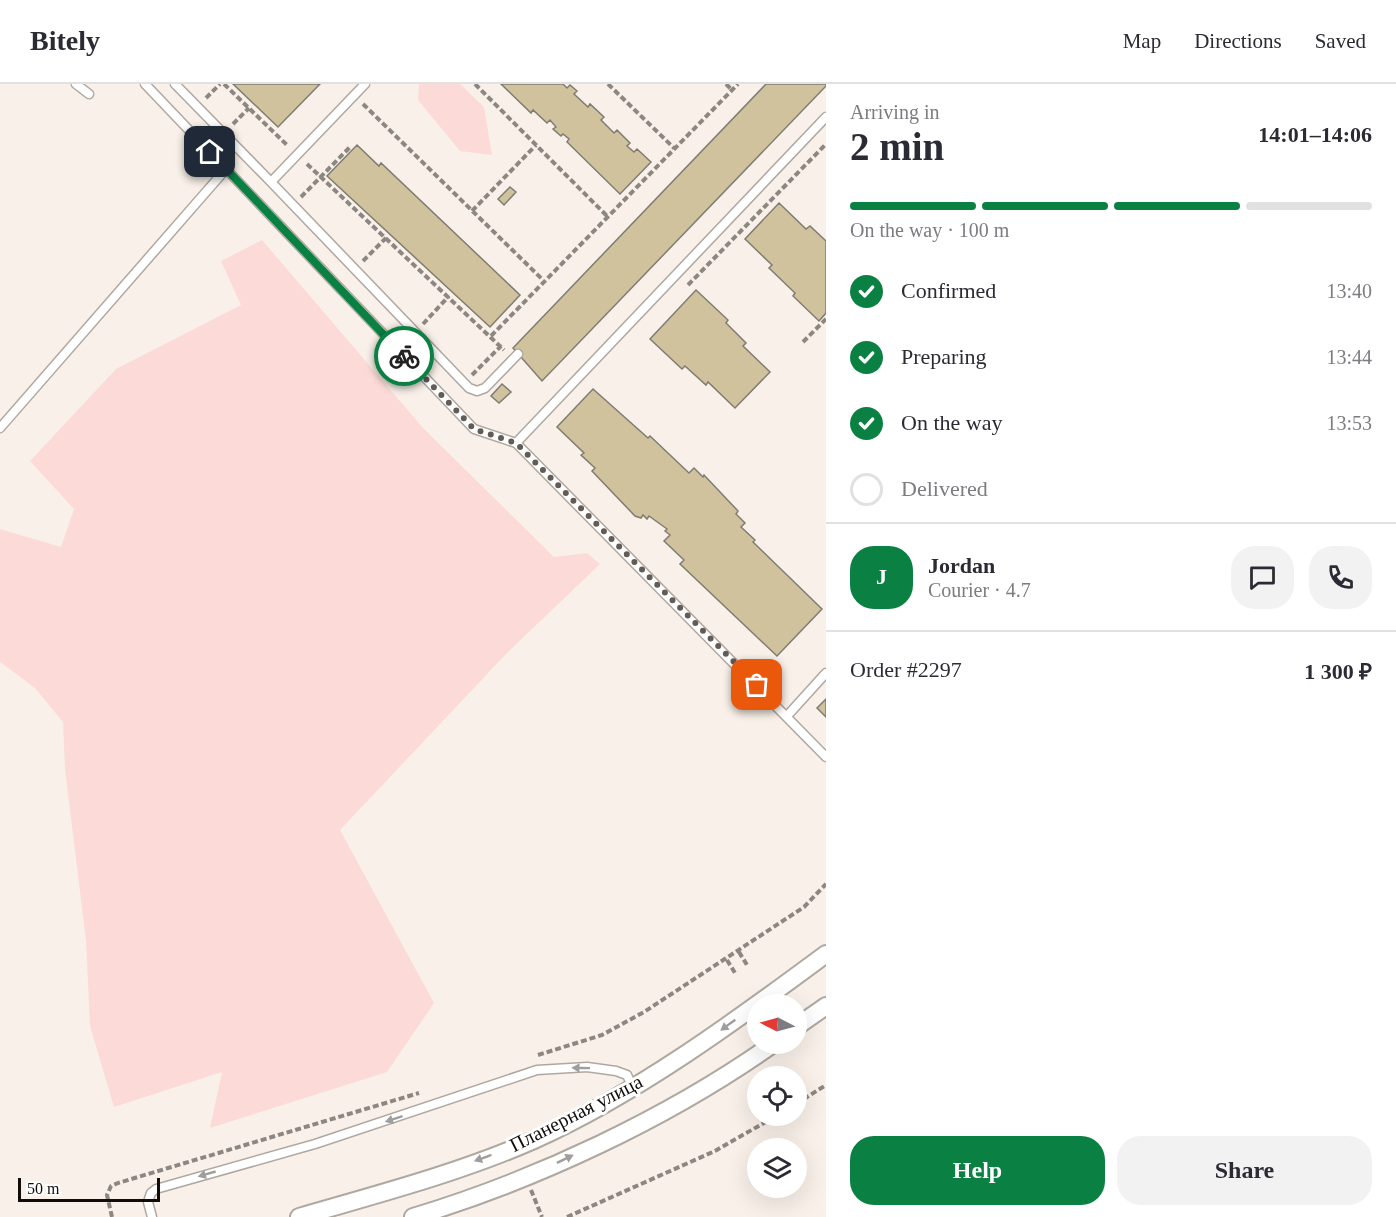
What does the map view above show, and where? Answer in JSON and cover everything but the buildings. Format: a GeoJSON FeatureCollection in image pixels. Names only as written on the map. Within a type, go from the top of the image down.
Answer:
{"type":"FeatureCollection","features":[{"type":"Feature","properties":{"kind":"street","name":"Планерная улица"},"geometry":{"type":"LineString","coordinates":[[299,1217],[421,1181],[534,1140],[632,1086],[714,1036],[826,954]]}},
{"type":"Feature","properties":{"kind":"street"},"geometry":{"type":"LineString","coordinates":[[807,1019],[826,1006]]}},
{"type":"Feature","properties":{"kind":"street","name":"Планерная улица"},"geometry":{"type":"LineString","coordinates":[[413,1217],[526,1176],[649,1119],[759,1054]]}},
{"type":"Feature","properties":{"kind":"lane"},"geometry":{"type":"LineString","coordinates":[[76,84],[88,94]]}},
{"type":"Feature","properties":{"kind":"lane"},"geometry":{"type":"LineString","coordinates":[[145,84],[474,429],[516,443],[826,757]]}},
{"type":"Feature","properties":{"kind":"lane"},"geometry":{"type":"LineString","coordinates":[[175,84],[464,384],[477,392],[485,388],[516,356]]}},
{"type":"Feature","properties":{"kind":"lane"},"geometry":{"type":"LineString","coordinates":[[271,182],[365,84]]}},
{"type":"Feature","properties":{"kind":"lane"},"geometry":{"type":"LineString","coordinates":[[516,443],[826,117]]}},
{"type":"Feature","properties":{"kind":"lane"},"geometry":{"type":"LineString","coordinates":[[0,428],[226,169]]}},
{"type":"Feature","properties":{"kind":"lane"},"geometry":{"type":"LineString","coordinates":[[787,716],[826,673]]}},
{"type":"Feature","properties":{"kind":"lane"},"geometry":{"type":"LineString","coordinates":[[152,1217],[148,1202],[151,1192],[156,1189],[315,1144],[537,1070],[587,1067],[616,1071],[627,1076],[632,1086]]}},
{"type":"Feature","properties":{"kind":"path"},"geometry":{"type":"LineString","coordinates":[[198,107],[222,84],[501,346],[516,356]]}},
{"type":"Feature","properties":{"kind":"path"},"geometry":{"type":"LineString","coordinates":[[475,84],[607,216]]}},
{"type":"Feature","properties":{"kind":"path"},"geometry":{"type":"LineString","coordinates":[[608,84],[674,148]]}},
{"type":"Feature","properties":{"kind":"path"},"geometry":{"type":"LineString","coordinates":[[726,84],[732,90]]}},
{"type":"Feature","properties":{"kind":"path"},"geometry":{"type":"LineString","coordinates":[[491,336],[543,280],[738,84]]}},
{"type":"Feature","properties":{"kind":"path"},"geometry":{"type":"LineString","coordinates":[[354,96],[543,280]]}},
{"type":"Feature","properties":{"kind":"path"},"geometry":{"type":"LineString","coordinates":[[224,134],[249,108]]}},
{"type":"Feature","properties":{"kind":"path"},"geometry":{"type":"LineString","coordinates":[[684,289],[826,144]]}},
{"type":"Feature","properties":{"kind":"path"},"geometry":{"type":"LineString","coordinates":[[293,205],[351,146]]}},
{"type":"Feature","properties":{"kind":"path"},"geometry":{"type":"LineString","coordinates":[[472,211],[537,146]]}},
{"type":"Feature","properties":{"kind":"path"},"geometry":{"type":"LineString","coordinates":[[355,270],[386,238]]}},
{"type":"Feature","properties":{"kind":"path"},"geometry":{"type":"LineString","coordinates":[[414,333],[449,296]]}},
{"type":"Feature","properties":{"kind":"path"},"geometry":{"type":"LineString","coordinates":[[803,342],[826,319]]}},
{"type":"Feature","properties":{"kind":"path"},"geometry":{"type":"LineString","coordinates":[[464,384],[501,346]]}},
{"type":"Feature","properties":{"kind":"path"},"geometry":{"type":"LineString","coordinates":[[536,1056],[602,1035],[644,1012],[727,960],[804,907],[826,884]]}},
{"type":"Feature","properties":{"kind":"path"},"geometry":{"type":"LineString","coordinates":[[739,952],[747,964]]}},
{"type":"Feature","properties":{"kind":"path"},"geometry":{"type":"LineString","coordinates":[[727,960],[735,973]]}},
{"type":"Feature","properties":{"kind":"path"},"geometry":{"type":"LineString","coordinates":[[807,1097],[826,1085]]}},
{"type":"Feature","properties":{"kind":"path"},"geometry":{"type":"LineString","coordinates":[[112,1217],[107,1195],[111,1186],[118,1183],[424,1091]]}},
{"type":"Feature","properties":{"kind":"path"},"geometry":{"type":"LineString","coordinates":[[567,1217],[715,1151],[759,1126]]}},
{"type":"Feature","properties":{"kind":"path"},"geometry":{"type":"LineString","coordinates":[[526,1176],[542,1217]]}},
{"type":"Feature","properties":{"kind":"shaded area"},"geometry":{"type":"Polygon","coordinates":[[[419,84],[460,84],[484,107],[492,155],[460,151],[418,100],[419,84]]]}},
{"type":"Feature","properties":{"kind":"shaded area"},"geometry":{"type":"Polygon","coordinates":[[[262,240],[423,428],[554,557],[587,553],[600,564],[506,654],[340,830],[434,1003],[387,1072],[210,1128],[222,1072],[114,1107],[90,1026],[86,941],[65,769],[63,722],[35,688],[0,662],[0,529],[61,547],[74,509],[30,461],[116,369],[241,305],[221,261],[262,240]]]}},
{"type":"Feature","properties":{"kind":"way so far"},"geometry":{"type":"LineString","coordinates":[[404,356],[474,429],[516,443],[757,685]]}},
{"type":"Feature","properties":{"kind":"route"},"geometry":{"type":"LineString","coordinates":[[210,152],[404,356]]}}]}
